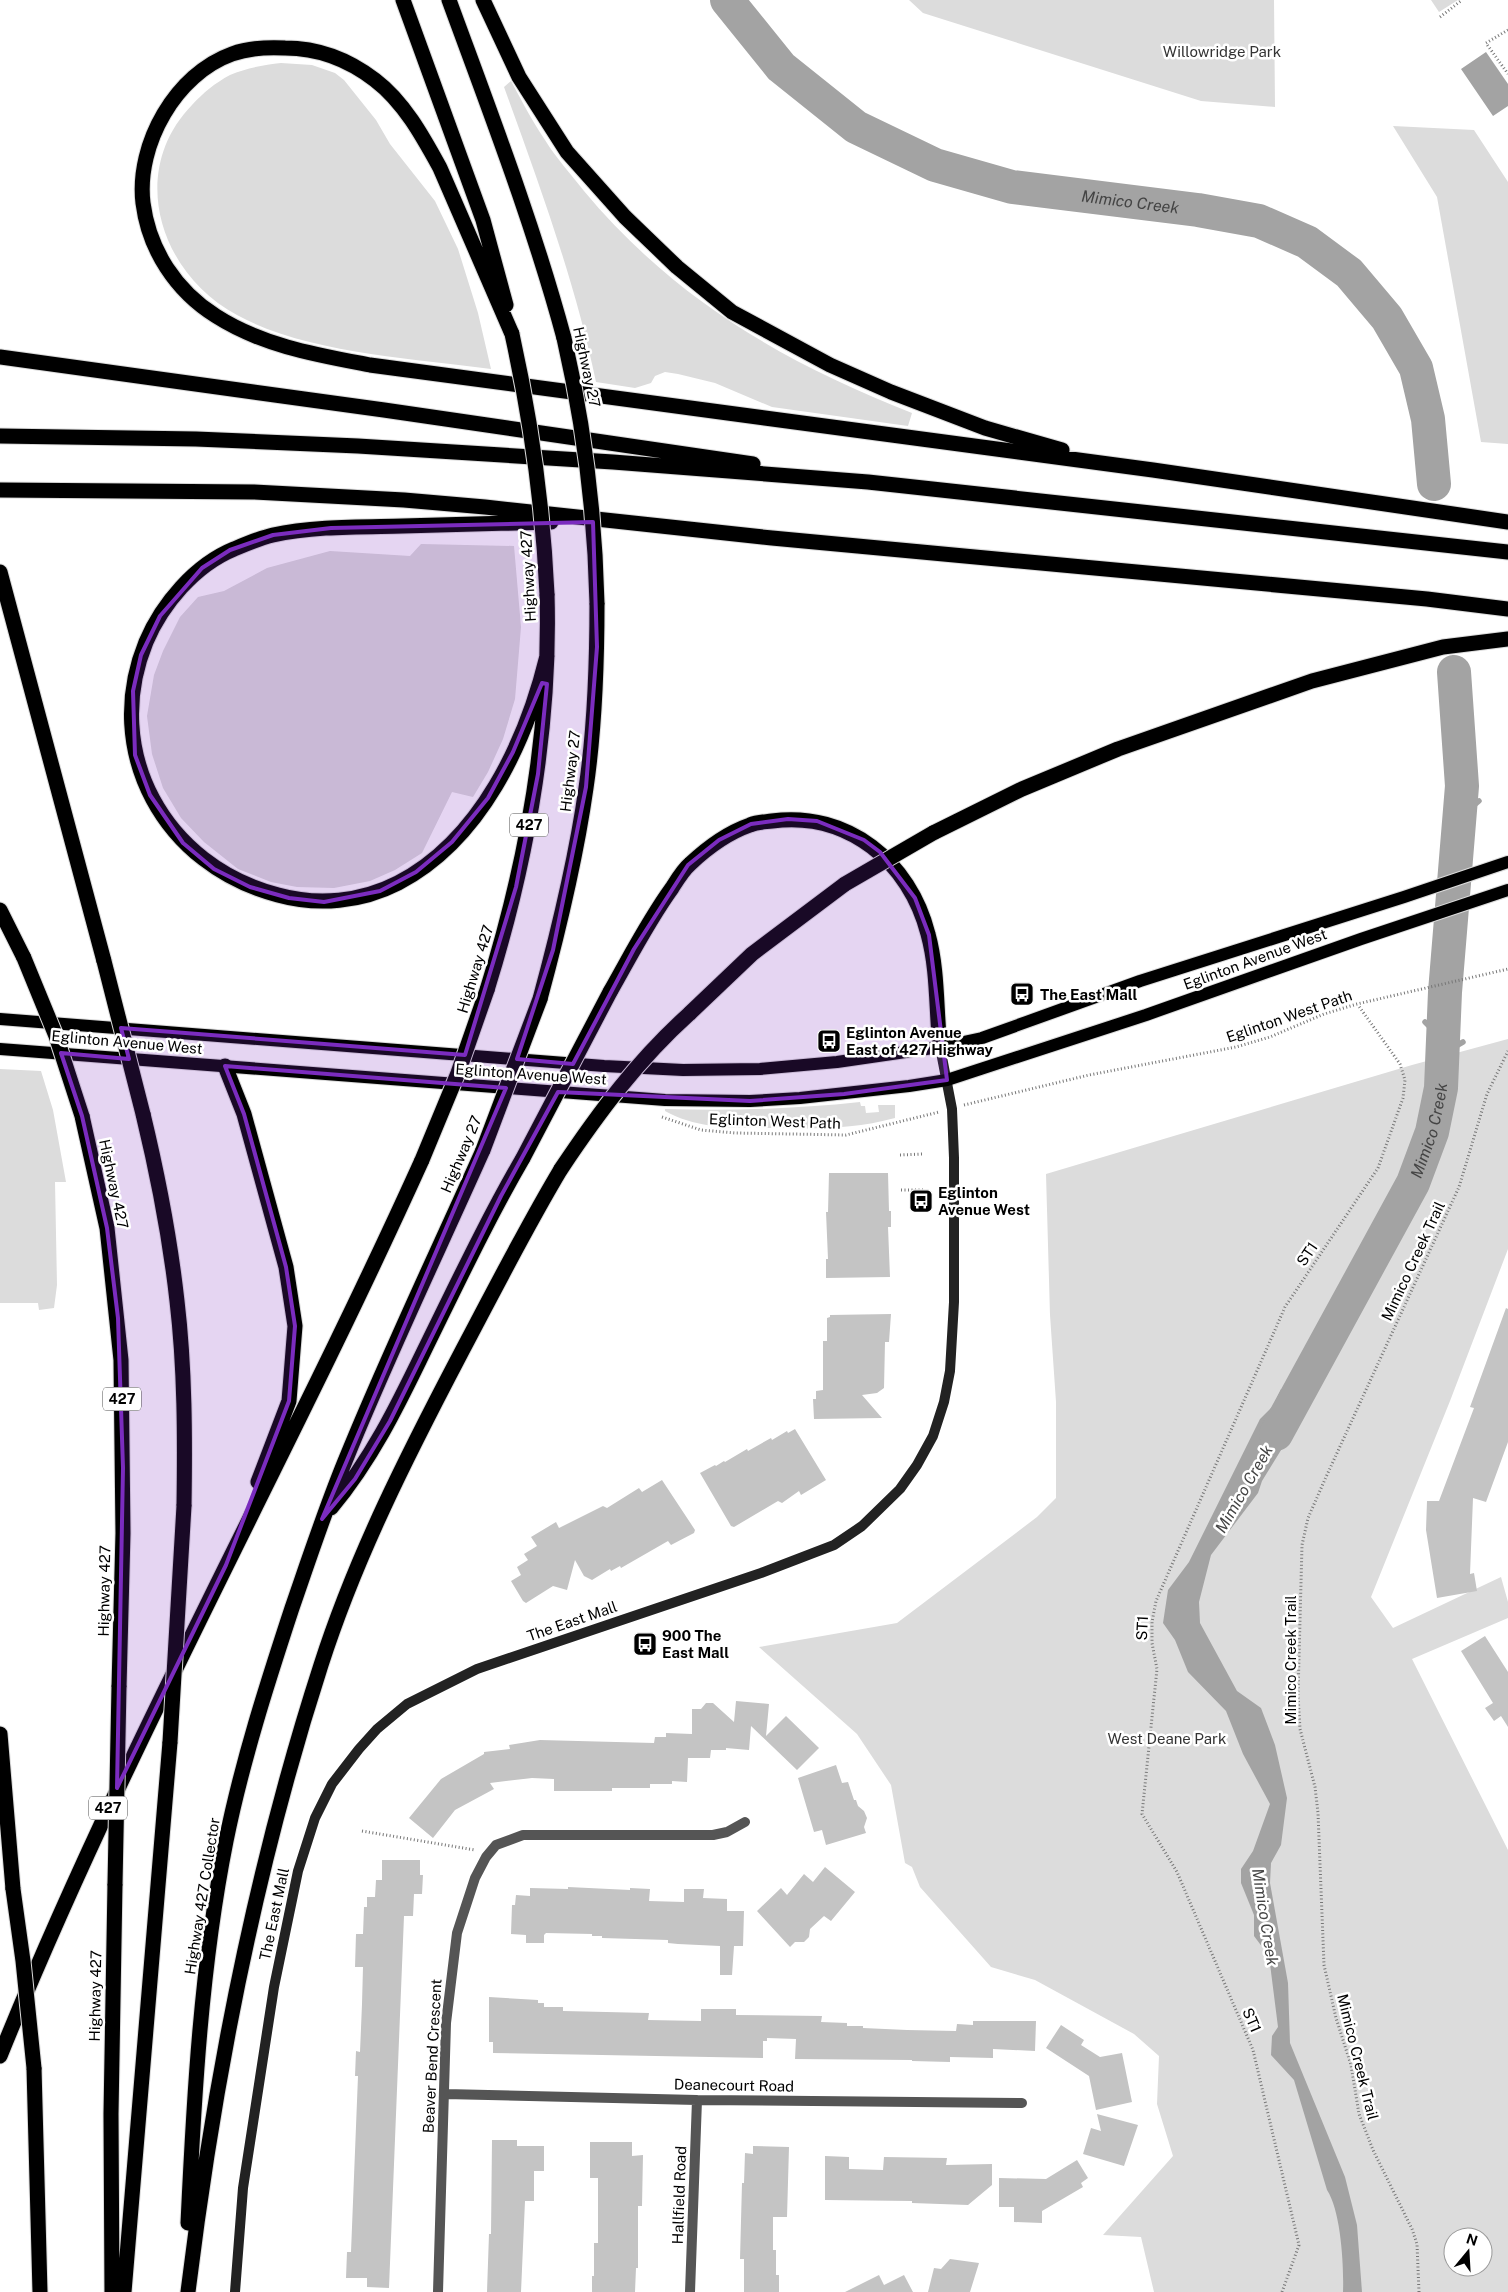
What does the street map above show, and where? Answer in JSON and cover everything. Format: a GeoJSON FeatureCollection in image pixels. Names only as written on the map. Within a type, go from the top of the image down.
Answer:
{"type":"FeatureCollection","features":[{"type":"Feature","properties":{"kind":"highway"},"geometry":{"type":"LineString","coordinates":[[403,0],[483,220],[501,281],[512,334]]}},
{"type":"Feature","properties":{"kind":"highway","name":"Highway 27"},"geometry":{"type":"LineString","coordinates":[[322,1519],[348,1452],[483,1150],[540,999],[564,905],[586,787],[595,696],[597,603],[595,543],[578,406],[564,338],[538,247],[517,185],[449,0]]}},
{"type":"Feature","properties":{"kind":"highway"},"geometry":{"type":"LineString","coordinates":[[483,0],[520,77],[567,152],[625,217],[677,267],[732,312],[830,365],[948,415],[985,428],[1065,451],[1153,470]]}},
{"type":"Feature","properties":{"kind":"highway"},"geometry":{"type":"LineString","coordinates":[[512,334],[431,150],[397,102],[377,81],[356,68],[316,51],[298,48],[261,48],[232,54],[218,61],[193,80],[171,103],[154,135],[144,168],[143,201],[151,236],[167,269],[190,296],[217,317],[257,338],[308,353],[370,365],[1153,470],[1508,522]]}},
{"type":"Feature","properties":{"kind":"highway","name":"Highway 427"},"geometry":{"type":"LineString","coordinates":[[226,1565],[331,1354],[422,1160],[458,1073],[507,927],[532,813],[542,742],[547,656],[547,594],[540,496],[524,394],[512,334]]}},
{"type":"Feature","properties":{"kind":"highway"},"geometry":{"type":"LineString","coordinates":[[0,357],[412,414],[868,482]]}},
{"type":"Feature","properties":{"kind":"highway"},"geometry":{"type":"LineString","coordinates":[[0,436],[187,439],[358,446],[613,462],[868,482],[1508,552]]}},
{"type":"Feature","properties":{"kind":"highway"},"geometry":{"type":"LineString","coordinates":[[0,490],[185,490],[330,495],[486,507],[620,522],[1508,609]]}},
{"type":"Feature","properties":{"kind":"highway"},"geometry":{"type":"LineString","coordinates":[[547,656],[532,707],[513,752],[488,798],[465,828],[433,859],[416,872],[399,882],[362,896],[324,902],[288,898],[250,887],[214,869],[183,843],[163,817],[140,774],[135,755],[132,727],[133,691],[141,655],[160,616],[179,590],[202,568],[230,550],[273,535],[331,528],[485,523],[620,522]]}},
{"type":"Feature","properties":{"kind":"highway"},"geometry":{"type":"LineString","coordinates":[[0,572],[143,1114],[166,1225],[177,1301],[184,1405],[184,1506],[170,1742],[124,2292]]}},
{"type":"Feature","properties":{"kind":"highway"},"geometry":{"type":"LineString","coordinates":[[187,2292],[210,2132],[234,1997],[282,1799],[321,1664],[345,1598],[399,1471],[532,1216],[594,1119],[660,1040],[752,954],[845,884],[933,833],[1022,789],[1118,748],[1312,681],[1434,649],[1508,639]]}},
{"type":"Feature","properties":{"kind":"highway"},"geometry":{"type":"LineString","coordinates":[[322,1519],[355,1478],[390,1421],[501,1196],[610,992],[662,901],[688,865],[719,840],[751,824],[788,819],[817,821],[845,830],[880,852],[899,874],[915,898],[928,935],[940,1047]]}},
{"type":"Feature","properties":{"kind":"highway","name":"Highway 427"},"geometry":{"type":"LineString","coordinates":[[0,910],[24,958],[56,1036],[82,1116],[107,1228],[120,1352],[123,1524],[111,2114],[112,2292]]}},
{"type":"Feature","properties":{"kind":"highway"},"geometry":{"type":"LineString","coordinates":[[225,1066],[244,1114],[281,1248],[286,1267],[295,1326],[289,1401],[226,1565]]}},
{"type":"Feature","properties":{"kind":"highway","name":"Highway 427 Collector"},"geometry":{"type":"LineString","coordinates":[[187,2292],[198,2054],[213,1922],[226,1843],[251,1741],[273,1666],[322,1519]]}},
{"type":"Feature","properties":{"kind":"highway","name":"427"},"geometry":{"type":"LineString","coordinates":[[0,2056],[35,1972],[112,1800],[226,1565]]}},
{"type":"Feature","properties":{"kind":"highway"},"geometry":{"type":"LineString","coordinates":[[0,1734],[13,1889],[23,1961],[34,2068],[40,2292]]}},
{"type":"Feature","properties":{"kind":"highway"},"geometry":{"type":"LineString","coordinates":[[0,1838],[13,1889]]}},
{"type":"Feature","properties":{"kind":"main road","name":"Eglinton Avenue West"},"geometry":{"type":"LineString","coordinates":[[0,1019],[604,1066],[683,1070],[760,1069],[837,1062],[940,1047],[996,1034],[1140,981],[1404,898],[1507,862]]}},
{"type":"Feature","properties":{"kind":"main road","name":"Eglinton Avenue West"},"geometry":{"type":"LineString","coordinates":[[0,1048],[589,1095],[703,1101],[800,1098],[947,1080],[1146,1016],[1402,925],[1508,890]]}},
{"type":"Feature","properties":{"kind":"main road","name":"The East Mall"},"geometry":{"type":"LineString","coordinates":[[235,2292],[243,2188],[274,1987],[298,1871],[315,1818],[332,1784],[377,1729],[407,1704],[477,1669],[761,1573],[834,1545],[862,1526],[900,1488],[933,1436],[944,1402],[950,1371],[954,1302],[954,1158],[951,1098],[940,1047]]}},
{"type":"Feature","properties":{"kind":"street","name":"Beaver Bend Crescent"},"geometry":{"type":"LineString","coordinates":[[438,2292],[446,2023],[458,1933],[475,1878],[486,1857],[496,1845],[523,1835],[713,1835],[727,1832],[745,1822]]}},
{"type":"Feature","properties":{"kind":"street","name":"Deanecourt Road"},"geometry":{"type":"LineString","coordinates":[[445,2094],[697,2100],[1022,2103]]}},
{"type":"Feature","properties":{"kind":"street","name":"Hallfield Road"},"geometry":{"type":"LineString","coordinates":[[690,2292],[697,2100]]}},
{"type":"Feature","properties":{"kind":"path"},"geometry":{"type":"LineString","coordinates":[[1440,17],[1462,0]]}},
{"type":"Feature","properties":{"kind":"path"},"geometry":{"type":"LineString","coordinates":[[1508,30],[1486,43],[1508,74]]}},
{"type":"Feature","properties":{"kind":"path","name":"Eglinton West Path"},"geometry":{"type":"LineString","coordinates":[[989,1098],[1089,1075],[1236,1047],[1270,1037],[1324,1014],[1358,1004],[1508,969]]}},
{"type":"Feature","properties":{"kind":"path","name":"ST1"},"geometry":{"type":"LineString","coordinates":[[1282,2292],[1299,2247],[1253,2050],[1177,1872],[1142,1814],[1157,1668],[1152,1643],[1152,1622],[1156,1601],[1285,1307],[1380,1166],[1403,1098],[1405,1080],[1400,1064],[1358,1004]]}},
{"type":"Feature","properties":{"kind":"path","name":"Mimico Creek Trail"},"geometry":{"type":"LineString","coordinates":[[1419,2292],[1417,2244],[1412,2229],[1365,2132],[1359,2114],[1351,2064],[1336,2018],[1324,1965],[1315,1787],[1299,1721],[1302,1545],[1308,1518],[1322,1485],[1463,1178],[1484,1102],[1508,1051]]}},
{"type":"Feature","properties":{"kind":"path","name":"Eglinton West Path"},"geometry":{"type":"LineString","coordinates":[[660,1116],[701,1130],[776,1134],[846,1135],[899,1123]]}},
{"type":"Feature","properties":{"kind":"path"},"geometry":{"type":"LineString","coordinates":[[900,1155],[923,1154]]}},
{"type":"Feature","properties":{"kind":"path"},"geometry":{"type":"LineString","coordinates":[[901,1190],[924,1190]]}},
{"type":"Feature","properties":{"kind":"path"},"geometry":{"type":"LineString","coordinates":[[362,1831],[475,1850]]}},
{"type":"Feature","properties":{"kind":"highlighted area"},"geometry":{"type":"Polygon","coordinates":[[[593,522],[597,647],[586,787],[553,950],[517,1059],[573,1064],[634,949],[688,865],[719,840],[751,824],[788,819],[817,821],[864,840],[880,852],[915,898],[929,935],[947,1080],[844,1094],[750,1101],[558,1092],[501,1196],[390,1421],[355,1479],[322,1519],[506,1088],[225,1066],[244,1114],[286,1267],[295,1326],[289,1401],[226,1565],[117,1788],[123,1468],[118,1318],[107,1228],[82,1116],[61,1053],[129,1059],[121,1028],[465,1055],[516,887],[538,774],[547,684],[542,683],[513,752],[488,798],[452,842],[416,872],[380,891],[324,902],[289,898],[250,887],[214,869],[183,843],[150,795],[135,755],[133,691],[141,655],[160,616],[202,568],[230,550],[273,535],[331,528],[593,522]]]}},
{"type":"Feature","properties":{"kind":"green space","name":"Willowridge Park"},"geometry":{"type":"Polygon","coordinates":[[[909,0],[1274,0],[1275,107],[1201,101],[923,13],[909,0]]]}},
{"type":"Feature","properties":{"kind":"green space"},"geometry":{"type":"Polygon","coordinates":[[[1431,0],[1458,0],[1439,12],[1431,0]]]}},
{"type":"Feature","properties":{"kind":"green space"},"geometry":{"type":"Polygon","coordinates":[[[281,63],[312,65],[335,73],[344,80],[376,120],[390,144],[435,201],[458,249],[478,313],[491,369],[360,352],[295,338],[264,328],[237,315],[210,297],[188,274],[172,248],[161,220],[157,190],[161,160],[172,132],[192,105],[219,81],[242,70],[281,63]]]}},
{"type":"Feature","properties":{"kind":"green space"},"geometry":{"type":"Polygon","coordinates":[[[511,81],[536,126],[559,160],[619,229],[655,264],[693,295],[775,349],[819,372],[912,413],[908,426],[772,407],[715,383],[665,372],[655,376],[651,383],[635,388],[596,382],[567,270],[504,87],[511,81]]]}},
{"type":"Feature","properties":{"kind":"green space"},"geometry":{"type":"Polygon","coordinates":[[[1393,126],[1474,130],[1508,182],[1508,444],[1481,442],[1437,197],[1393,126]]]}},
{"type":"Feature","properties":{"kind":"green space"},"geometry":{"type":"Polygon","coordinates":[[[421,544],[514,546],[521,627],[515,699],[503,739],[488,772],[473,797],[452,792],[422,853],[395,870],[370,881],[334,888],[297,887],[271,882],[238,869],[204,842],[181,818],[163,788],[152,754],[147,716],[154,675],[163,651],[180,617],[198,597],[224,591],[267,568],[330,551],[410,556],[421,544]]]}},
{"type":"Feature","properties":{"kind":"green space","name":"West Deane Park"},"geometry":{"type":"Polygon","coordinates":[[[1508,1039],[1508,1249],[1450,1401],[1371,1597],[1393,1628],[1501,1577],[1508,1602],[1508,1618],[1412,1659],[1508,1850],[1508,2292],[1154,2292],[1141,2237],[1103,2235],[1173,2156],[1157,2104],[1159,2056],[1134,2034],[1035,1980],[991,1967],[920,1887],[912,1867],[905,1863],[891,1785],[857,1734],[759,1647],[897,1623],[1037,1517],[1056,1498],[1056,1402],[1050,1315],[1046,1174],[1412,1065],[1508,1039]]]}},
{"type":"Feature","properties":{"kind":"green space"},"geometry":{"type":"Polygon","coordinates":[[[0,1069],[41,1071],[53,1110],[66,1182],[55,1182],[57,1285],[54,1308],[39,1310],[38,1303],[0,1303],[0,1069]]]}},
{"type":"Feature","properties":{"kind":"green space"},"geometry":{"type":"Polygon","coordinates":[[[860,1102],[861,1106],[865,1106],[866,1113],[879,1112],[878,1105],[895,1105],[895,1118],[836,1128],[734,1128],[692,1122],[665,1111],[665,1109],[738,1110],[787,1108],[860,1102]]]}},
{"type":"Feature","properties":{"kind":"water"},"geometry":{"type":"Polygon","coordinates":[[[1486,52],[1508,84],[1508,106],[1493,116],[1461,69],[1486,52]]]}},
{"type":"Feature","properties":{"kind":"water"},"geometry":{"type":"Polygon","coordinates":[[[1281,1389],[1304,1396],[1286,1442],[1262,1481],[1258,1493],[1211,1555],[1199,1602],[1200,1623],[1237,1691],[1261,1708],[1275,1745],[1287,1798],[1281,1845],[1271,1863],[1270,1883],[1288,1983],[1290,2043],[1345,2177],[1357,2225],[1362,2292],[1343,2292],[1342,2254],[1336,2211],[1327,2190],[1294,2080],[1271,2055],[1272,2036],[1278,2027],[1269,1956],[1254,1936],[1254,1915],[1241,1883],[1241,1869],[1253,1851],[1270,1804],[1243,1754],[1226,1711],[1188,1672],[1175,1640],[1163,1623],[1168,1590],[1189,1562],[1260,1419],[1273,1406],[1281,1389]]]}},
{"type":"Feature","properties":{"kind":"building"},"geometry":{"type":"Polygon","coordinates":[[[829,1173],[888,1173],[889,1211],[891,1211],[891,1227],[888,1227],[890,1277],[826,1278],[826,1259],[828,1259],[826,1212],[828,1212],[829,1173]]]}},
{"type":"Feature","properties":{"kind":"building"},"geometry":{"type":"Polygon","coordinates":[[[1506,1308],[1508,1309],[1508,1442],[1486,1502],[1473,1498],[1470,1574],[1474,1573],[1477,1591],[1437,1598],[1426,1530],[1427,1501],[1439,1501],[1474,1408],[1470,1407],[1506,1308]]]}},
{"type":"Feature","properties":{"kind":"building"},"geometry":{"type":"Polygon","coordinates":[[[891,1314],[889,1342],[885,1342],[884,1388],[877,1393],[862,1395],[882,1418],[814,1419],[813,1399],[816,1399],[816,1391],[823,1390],[823,1341],[827,1341],[827,1318],[830,1315],[891,1314]]]}},
{"type":"Feature","properties":{"kind":"building"},"geometry":{"type":"Polygon","coordinates":[[[795,1429],[826,1480],[801,1495],[799,1491],[782,1503],[778,1501],[734,1527],[731,1526],[700,1473],[725,1462],[747,1449],[748,1451],[771,1438],[772,1440],[787,1431],[788,1433],[795,1429]]]}},
{"type":"Feature","properties":{"kind":"building"},"geometry":{"type":"Polygon","coordinates":[[[662,1480],[695,1530],[694,1533],[671,1545],[668,1541],[621,1568],[620,1566],[611,1571],[610,1569],[592,1580],[584,1576],[575,1560],[567,1590],[553,1586],[526,1603],[523,1601],[511,1581],[521,1575],[517,1567],[528,1560],[524,1554],[537,1546],[531,1537],[556,1522],[559,1528],[603,1506],[607,1508],[639,1488],[642,1492],[662,1480]]]}},
{"type":"Feature","properties":{"kind":"building"},"geometry":{"type":"Polygon","coordinates":[[[1485,1636],[1508,1672],[1508,1727],[1501,1716],[1494,1721],[1485,1708],[1493,1703],[1461,1651],[1485,1636]]]}},
{"type":"Feature","properties":{"kind":"building"},"geometry":{"type":"Polygon","coordinates":[[[736,1701],[769,1704],[766,1736],[786,1716],[819,1748],[797,1770],[751,1726],[749,1750],[726,1748],[726,1750],[711,1750],[710,1758],[688,1758],[687,1782],[672,1781],[672,1784],[650,1784],[650,1788],[612,1788],[612,1791],[554,1791],[554,1779],[532,1778],[490,1783],[494,1789],[455,1810],[433,1838],[409,1818],[441,1779],[484,1754],[484,1752],[510,1749],[509,1745],[540,1740],[654,1743],[655,1737],[666,1737],[666,1733],[692,1734],[692,1709],[701,1709],[706,1703],[713,1703],[734,1722],[736,1701]]]}},
{"type":"Feature","properties":{"kind":"building"},"geometry":{"type":"Polygon","coordinates":[[[836,1765],[842,1783],[848,1782],[854,1800],[864,1811],[867,1818],[864,1827],[866,1833],[826,1845],[822,1830],[814,1832],[798,1778],[836,1765]]]}},
{"type":"Feature","properties":{"kind":"building"},"geometry":{"type":"Polygon","coordinates":[[[382,1860],[420,1860],[420,1875],[423,1875],[422,1894],[414,1894],[413,1916],[404,1916],[389,2288],[367,2287],[367,2278],[346,2278],[347,2252],[351,2252],[358,2076],[355,2076],[356,2051],[360,2052],[362,2004],[363,1967],[355,1967],[356,1934],[363,1934],[364,1907],[367,1907],[367,1897],[375,1897],[376,1880],[382,1880],[382,1860]]]}},
{"type":"Feature","properties":{"kind":"building"},"geometry":{"type":"Polygon","coordinates":[[[825,1867],[855,1892],[831,1921],[824,1916],[810,1929],[809,1937],[804,1942],[795,1942],[790,1947],[757,1911],[781,1888],[787,1895],[804,1874],[813,1882],[825,1867]]]}},
{"type":"Feature","properties":{"kind":"building"},"geometry":{"type":"Polygon","coordinates":[[[568,1887],[650,1889],[649,1901],[684,1902],[684,1889],[704,1889],[703,1898],[727,1899],[727,1911],[744,1911],[743,1946],[734,1946],[732,1975],[720,1975],[720,1946],[668,1943],[668,1940],[602,1938],[602,1936],[592,1936],[592,1934],[546,1933],[544,1935],[544,1943],[526,1943],[526,1935],[511,1934],[512,1905],[515,1905],[516,1895],[530,1896],[530,1888],[568,1889],[568,1887]]]}},
{"type":"Feature","properties":{"kind":"building"},"geometry":{"type":"Polygon","coordinates":[[[489,1997],[538,2000],[538,2003],[544,2003],[544,2007],[563,2007],[563,2011],[649,2013],[648,2020],[701,2021],[701,2009],[736,2009],[736,2015],[822,2016],[821,2022],[847,2023],[847,2026],[863,2026],[863,2028],[907,2030],[956,2031],[957,2024],[973,2025],[973,2021],[1036,2021],[1035,2051],[993,2049],[993,2058],[950,2057],[950,2062],[795,2059],[796,2039],[767,2038],[767,2041],[763,2041],[763,2058],[493,2053],[493,2042],[489,2042],[489,1997]]]}},
{"type":"Feature","properties":{"kind":"building"},"geometry":{"type":"Polygon","coordinates":[[[1061,2025],[1084,2040],[1081,2045],[1100,2057],[1122,2053],[1132,2102],[1096,2110],[1089,2076],[1046,2048],[1061,2025]]]}},
{"type":"Feature","properties":{"kind":"building"},"geometry":{"type":"Polygon","coordinates":[[[1097,2114],[1138,2125],[1124,2166],[1083,2154],[1091,2128],[1101,2131],[1097,2114]]]}},
{"type":"Feature","properties":{"kind":"building"},"geometry":{"type":"Polygon","coordinates":[[[492,2140],[517,2140],[517,2146],[544,2146],[544,2171],[534,2171],[534,2201],[525,2201],[521,2292],[487,2292],[489,2234],[491,2234],[492,2140]]]}},
{"type":"Feature","properties":{"kind":"building"},"geometry":{"type":"Polygon","coordinates":[[[590,2142],[632,2142],[632,2156],[643,2155],[642,2206],[638,2206],[638,2268],[636,2268],[635,2292],[592,2292],[594,2243],[598,2243],[598,2178],[590,2178],[590,2142]]]}},
{"type":"Feature","properties":{"kind":"building"},"geometry":{"type":"Polygon","coordinates":[[[753,2146],[789,2147],[787,2217],[773,2217],[773,2250],[776,2250],[776,2275],[779,2275],[779,2292],[744,2292],[744,2259],[740,2259],[742,2183],[744,2183],[745,2153],[753,2154],[753,2146]]]}},
{"type":"Feature","properties":{"kind":"building"},"geometry":{"type":"Polygon","coordinates":[[[825,2156],[849,2157],[849,2169],[883,2170],[884,2157],[947,2158],[946,2165],[992,2164],[992,2185],[968,2205],[912,2203],[912,2201],[825,2200],[825,2156]]]}},
{"type":"Feature","properties":{"kind":"building"},"geometry":{"type":"Polygon","coordinates":[[[1077,2160],[1088,2178],[1081,2183],[1083,2187],[1042,2211],[1042,2223],[1014,2222],[1014,2207],[999,2207],[999,2178],[1046,2179],[1077,2160]]]}},
{"type":"Feature","properties":{"kind":"building"},"geometry":{"type":"Polygon","coordinates":[[[950,2259],[979,2263],[970,2292],[928,2292],[934,2268],[941,2269],[950,2259]]]}},
{"type":"Feature","properties":{"kind":"building"},"geometry":{"type":"Polygon","coordinates":[[[879,2275],[884,2285],[904,2275],[913,2292],[845,2292],[879,2275]]]}},
{"type":"Feature","properties":{"kind":"waterway","name":"Mimico Creek"},"geometry":{"type":"LineString","coordinates":[[727,0],[781,67],[856,127],[935,165],[1012,187],[1198,210],[1259,221],[1307,242],[1349,273],[1387,318],[1416,368],[1428,419],[1434,484]]}},
{"type":"Feature","properties":{"kind":"waterway","name":"Mimico Creek"},"geometry":{"type":"LineString","coordinates":[[1276,1434],[1413,1183],[1432,1132],[1441,1088],[1445,992],[1462,786],[1454,672]]}},
{"type":"Feature","properties":{"kind":"waterway"},"geometry":{"type":"LineString","coordinates":[[1459,818],[1479,801]]}},
{"type":"Feature","properties":{"kind":"waterway"},"geometry":{"type":"LineString","coordinates":[[1425,1022],[1443,1040]]}},
{"type":"Feature","properties":{"kind":"waterway"},"geometry":{"type":"LineString","coordinates":[[1442,1054],[1463,1042]]}},
{"type":"Feature","properties":{"kind":"place","name":"The East Mall"},"geometry":{"type":"Point","coordinates":[1022,994]}},
{"type":"Feature","properties":{"kind":"place","name":"Eglinton Avenue East of 427 Highway"},"geometry":{"type":"Point","coordinates":[829,1041]}},
{"type":"Feature","properties":{"kind":"place","name":"Eglinton Avenue West"},"geometry":{"type":"Point","coordinates":[921,1201]}},
{"type":"Feature","properties":{"kind":"place","name":"900 The East Mall"},"geometry":{"type":"Point","coordinates":[645,1644]}}]}
